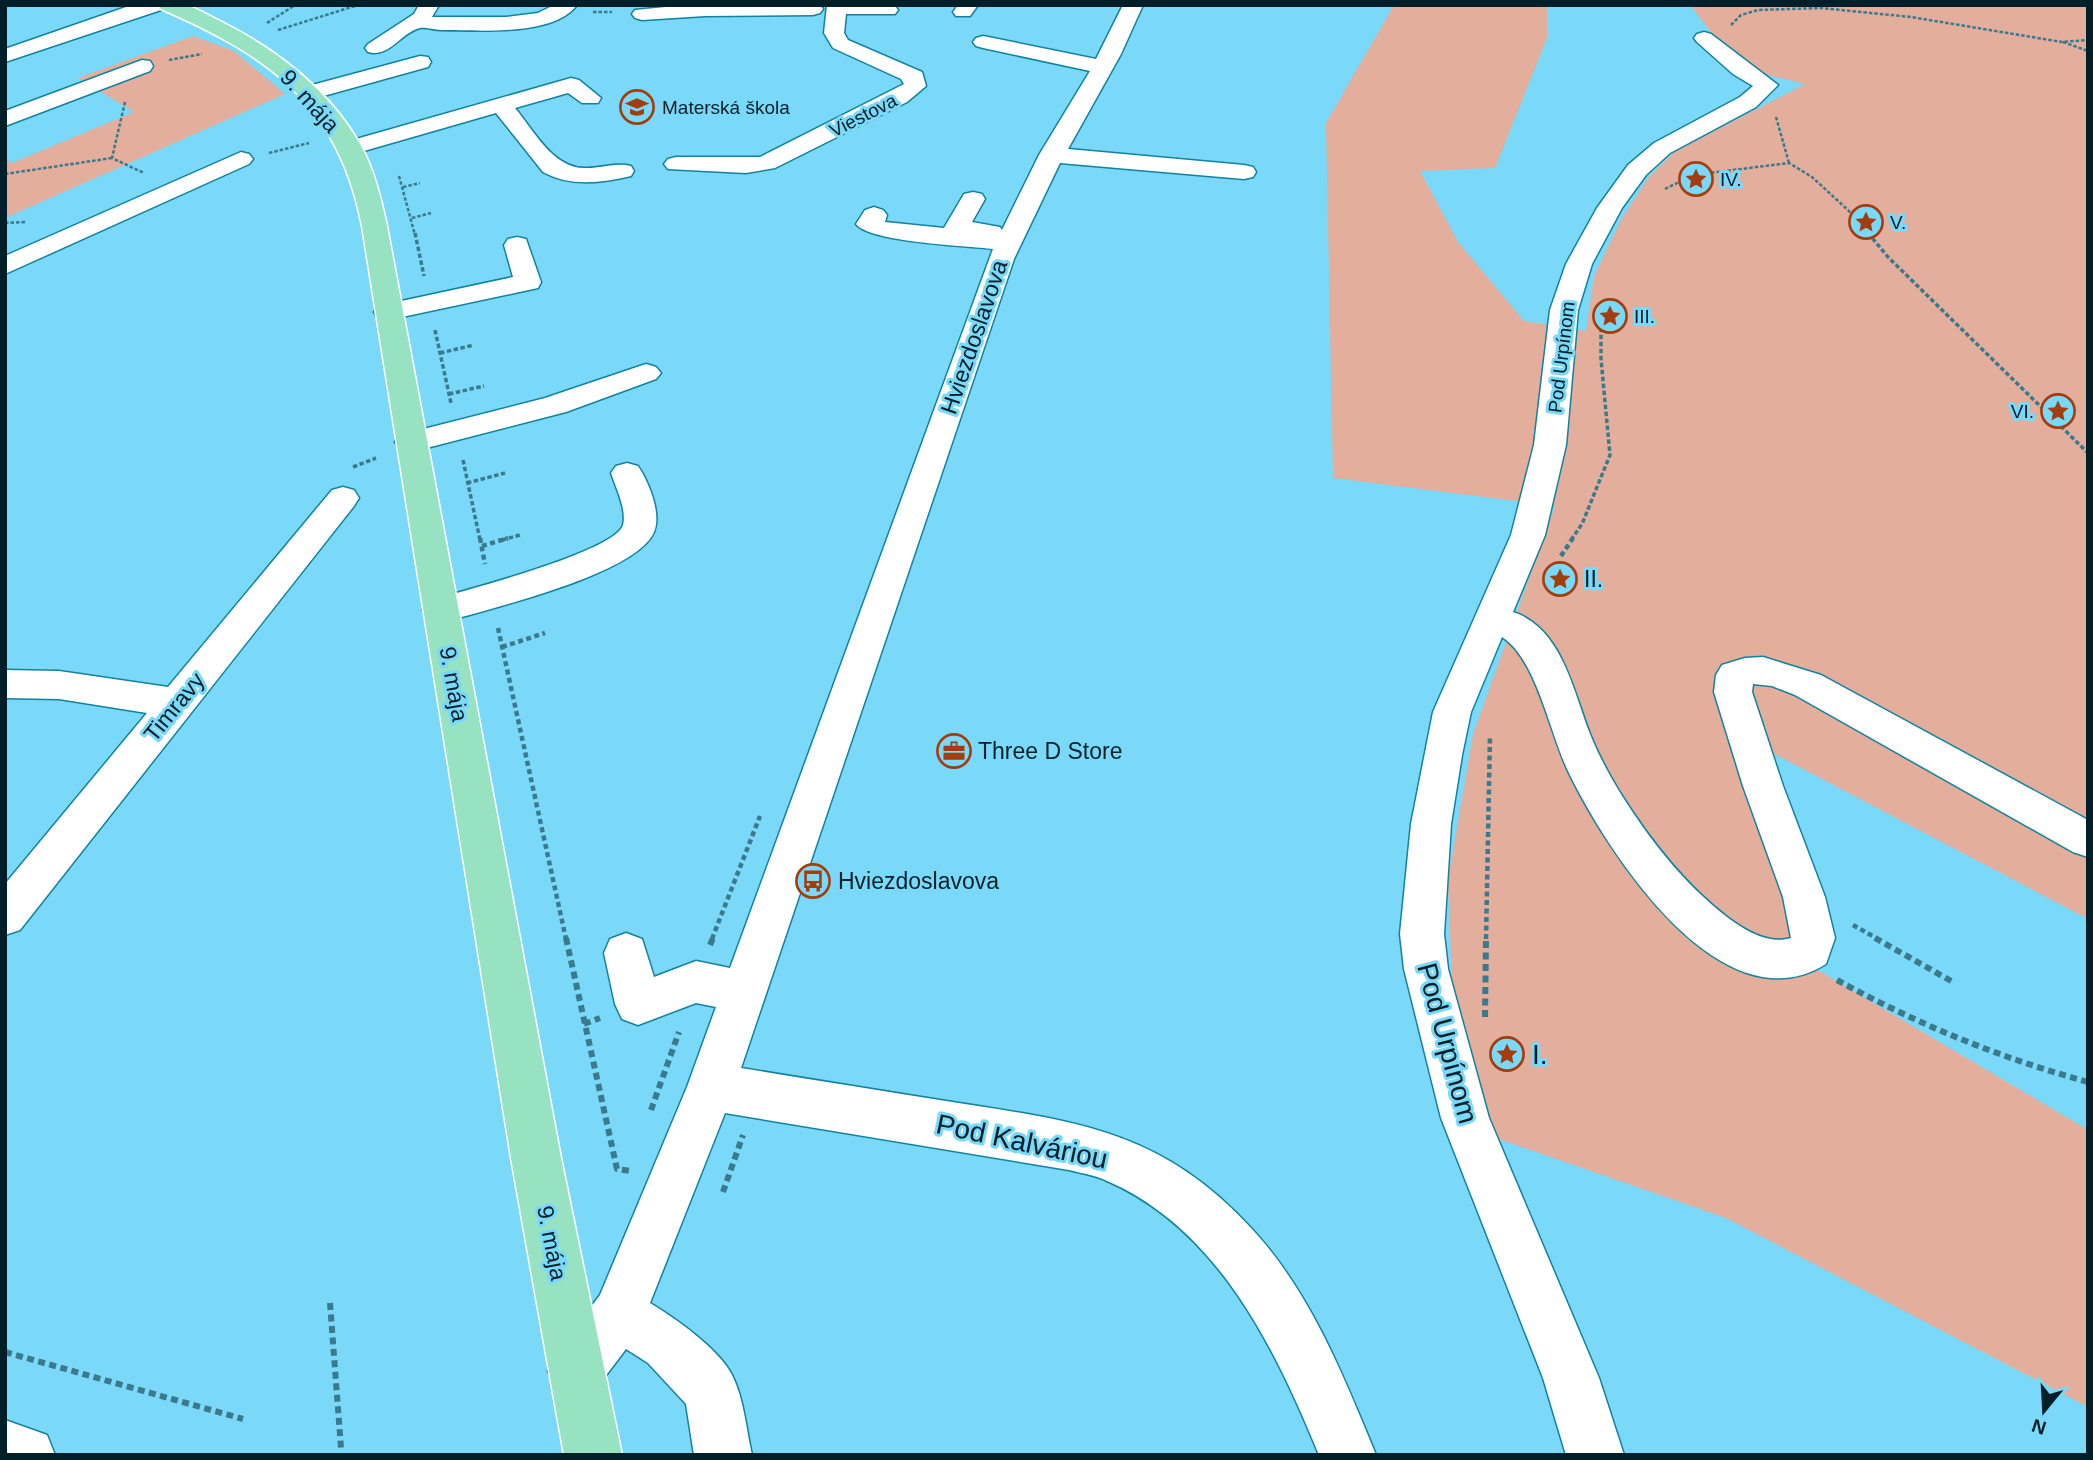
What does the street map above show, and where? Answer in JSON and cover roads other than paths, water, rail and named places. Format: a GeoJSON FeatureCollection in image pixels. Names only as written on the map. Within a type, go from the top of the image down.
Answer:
{"type":"FeatureCollection","features":[{"type":"Feature","properties":{"kind":"main road","name":"9. mája"},"geometry":{"type":"LineString","coordinates":[[168,5],[246,42],[309,93],[331,118],[350,148],[368,200],[536,1158],[593,1455]]}},
{"type":"Feature","properties":{"kind":"street"},"geometry":{"type":"LineString","coordinates":[[5,56],[157,5]]}},
{"type":"Feature","properties":{"kind":"street"},"geometry":{"type":"LineString","coordinates":[[425,12],[426,23],[437,24],[534,21],[559,13],[567,5]]}},
{"type":"Feature","properties":{"kind":"street","name":"Hviezdoslavova"},"geometry":{"type":"LineString","coordinates":[[576,1371],[619,1314],[711,1087],[1011,238],[1051,155],[1103,67],[1133,5]]}},
{"type":"Feature","properties":{"kind":"street"},"geometry":{"type":"LineString","coordinates":[[837,7],[888,10]]}},
{"type":"Feature","properties":{"kind":"street","name":"Viestova"},"geometry":{"type":"LineString","coordinates":[[676,164],[705,162],[750,167],[767,163],[915,86],[914,77],[909,74],[840,44],[834,33],[837,7]]}},
{"type":"Feature","properties":{"kind":"street"},"geometry":{"type":"LineString","coordinates":[[642,15],[706,8],[813,9]]}},
{"type":"Feature","properties":{"kind":"street"},"geometry":{"type":"LineString","coordinates":[[375,48],[425,12]]}},
{"type":"Feature","properties":{"kind":"street"},"geometry":{"type":"LineString","coordinates":[[983,42],[1103,67]]}},
{"type":"Feature","properties":{"kind":"street","name":"Pod Urpínom"},"geometry":{"type":"LineString","coordinates":[[1595,1455],[1571,1378],[1465,1118],[1426,969],[1422,934],[1430,824],[1441,755],[1452,712],[1531,522],[1550,445],[1564,310],[1579,264],[1609,208],[1637,170],[1662,148],[1755,96],[1767,85],[1711,44]]}},
{"type":"Feature","properties":{"kind":"street"},"geometry":{"type":"LineString","coordinates":[[309,93],[420,62]]}},
{"type":"Feature","properties":{"kind":"street"},"geometry":{"type":"LineString","coordinates":[[5,118],[142,66]]}},
{"type":"Feature","properties":{"kind":"street"},"geometry":{"type":"LineString","coordinates":[[350,148],[571,85],[590,98]]}},
{"type":"Feature","properties":{"kind":"street"},"geometry":{"type":"LineString","coordinates":[[501,105],[551,167],[559,173],[583,177],[622,171]]}},
{"type":"Feature","properties":{"kind":"street"},"geometry":{"type":"LineString","coordinates":[[1051,155],[1244,172]]}},
{"type":"Feature","properties":{"kind":"street"},"geometry":{"type":"LineString","coordinates":[[5,266],[241,159]]}},
{"type":"Feature","properties":{"kind":"street"},"geometry":{"type":"LineString","coordinates":[[973,200],[956,227],[1011,238]]}},
{"type":"Feature","properties":{"kind":"street"},"geometry":{"type":"LineString","coordinates":[[874,215],[869,224],[880,229],[1011,238]]}},
{"type":"Feature","properties":{"kind":"street"},"geometry":{"type":"LineString","coordinates":[[388,312],[528,282],[517,245]]}},
{"type":"Feature","properties":{"kind":"street"},"geometry":{"type":"LineString","coordinates":[[411,442],[640,383],[661,347]]}},
{"type":"Feature","properties":{"kind":"street"},"geometry":{"type":"LineString","coordinates":[[441,610],[588,564],[626,545],[636,536],[640,519],[627,473]]}},
{"type":"Feature","properties":{"kind":"street","name":"Timravy"},"geometry":{"type":"LineString","coordinates":[[5,916],[343,498]]}},
{"type":"Feature","properties":{"kind":"street"},"geometry":{"type":"LineString","coordinates":[[1492,619],[1512,623],[1539,653],[1576,747],[1612,815],[1664,887],[1714,933],[1765,959],[1784,962],[1799,958],[1810,950],[1813,938],[1804,897],[1763,786],[1733,692],[1735,675],[1756,668],[1808,685],[2088,840]]}},
{"type":"Feature","properties":{"kind":"street"},"geometry":{"type":"LineString","coordinates":[[5,684],[59,685],[177,702]]}},
{"type":"Feature","properties":{"kind":"street"},"geometry":{"type":"LineString","coordinates":[[626,953],[638,1004],[696,982],[744,992]]}},
{"type":"Feature","properties":{"kind":"street","name":"Pod Kalváriou"},"geometry":{"type":"LineString","coordinates":[[711,1087],[1069,1145],[1117,1160],[1151,1177],[1193,1207],[1248,1261],[1297,1341],[1348,1455]]}},
{"type":"Feature","properties":{"kind":"street"},"geometry":{"type":"LineString","coordinates":[[619,1314],[667,1344],[711,1391],[723,1455]]}},
{"type":"Feature","properties":{"kind":"street"},"geometry":{"type":"LineString","coordinates":[[5,1448],[27,1455]]}},
{"type":"Feature","properties":{"kind":"place","name":"Materská škola"},"geometry":{"type":"Point","coordinates":[637,107]}},
{"type":"Feature","properties":{"kind":"place","name":"IV."},"geometry":{"type":"Point","coordinates":[1696,179]}},
{"type":"Feature","properties":{"kind":"place","name":"V."},"geometry":{"type":"Point","coordinates":[1866,222]}},
{"type":"Feature","properties":{"kind":"place","name":"III."},"geometry":{"type":"Point","coordinates":[1610,316]}},
{"type":"Feature","properties":{"kind":"place","name":"VI."},"geometry":{"type":"Point","coordinates":[2058,411]}},
{"type":"Feature","properties":{"kind":"place","name":"II."},"geometry":{"type":"Point","coordinates":[1560,579]}},
{"type":"Feature","properties":{"kind":"place","name":"Three D Store"},"geometry":{"type":"Point","coordinates":[954,751]}},
{"type":"Feature","properties":{"kind":"place","name":"Hviezdoslavova"},"geometry":{"type":"Point","coordinates":[813,881]}},
{"type":"Feature","properties":{"kind":"place","name":"I."},"geometry":{"type":"Point","coordinates":[1507,1054]}}]}
